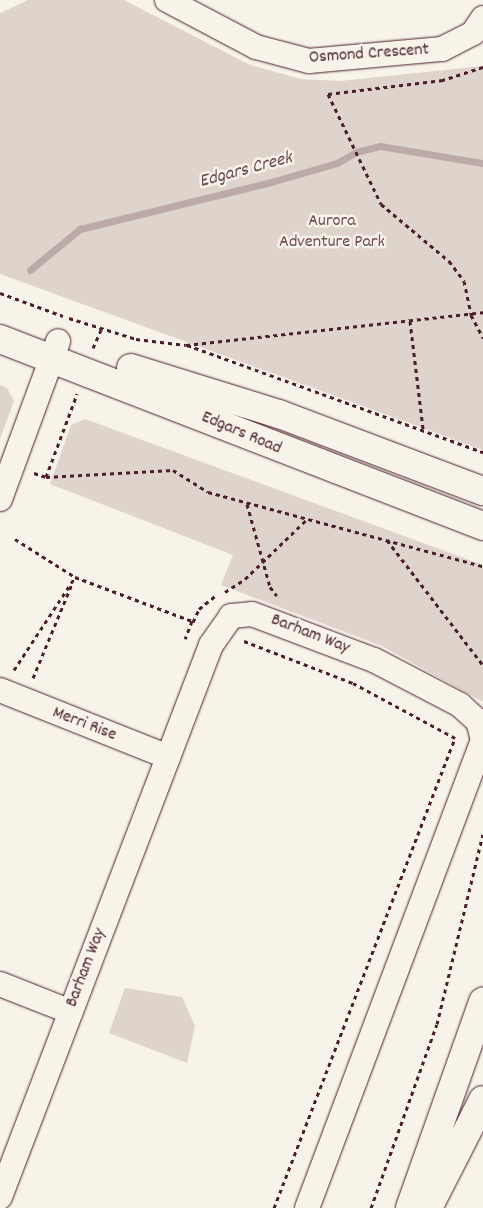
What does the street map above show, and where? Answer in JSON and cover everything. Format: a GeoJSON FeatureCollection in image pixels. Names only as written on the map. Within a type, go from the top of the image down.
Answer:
{"type":"FeatureCollection","features":[{"type":"Feature","properties":{"kind":"main road","name":"Edgars Road"},"geometry":{"type":"LineString","coordinates":[[0,321],[55,349]]}},
{"type":"Feature","properties":{"kind":"main road","name":"Edgars Road"},"geometry":{"type":"LineString","coordinates":[[0,339],[55,349],[93,351],[279,414],[483,491]]}},
{"type":"Feature","properties":{"kind":"main road","name":"Edgars Road"},"geometry":{"type":"LineString","coordinates":[[93,351],[282,451],[483,526]]}},
{"type":"Feature","properties":{"kind":"main road"},"geometry":{"type":"LineString","coordinates":[[410,1208],[483,1002]]}},
{"type":"Feature","properties":{"kind":"main road"},"geometry":{"type":"LineString","coordinates":[[428,1208],[483,1100]]}},
{"type":"Feature","properties":{"kind":"street","name":"Osmond Crescent"},"geometry":{"type":"LineString","coordinates":[[172,1],[256,47],[309,61],[442,49],[473,33],[483,18]]}},
{"type":"Feature","properties":{"kind":"street"},"geometry":{"type":"LineString","coordinates":[[0,500],[55,349]]}},
{"type":"Feature","properties":{"kind":"street","name":"Barham Way"},"geometry":{"type":"LineString","coordinates":[[0,1197],[217,631],[231,616],[252,614],[374,660],[472,714],[482,730],[481,749],[307,1208]]}},
{"type":"Feature","properties":{"kind":"street","name":"Merri Rise"},"geometry":{"type":"LineString","coordinates":[[0,690],[168,757]]}},
{"type":"Feature","properties":{"kind":"street"},"geometry":{"type":"LineString","coordinates":[[0,984],[71,1012]]}},
{"type":"Feature","properties":{"kind":"path"},"geometry":{"type":"LineString","coordinates":[[483,68],[417,84],[328,94],[381,204],[449,261],[464,281],[471,315],[483,338]]}},
{"type":"Feature","properties":{"kind":"path"},"geometry":{"type":"LineString","coordinates":[[0,294],[93,351],[186,345],[471,315],[483,312]]}},
{"type":"Feature","properties":{"kind":"path"},"geometry":{"type":"LineString","coordinates":[[410,320],[423,430]]}},
{"type":"Feature","properties":{"kind":"path"},"geometry":{"type":"LineString","coordinates":[[186,345],[483,452]]}},
{"type":"Feature","properties":{"kind":"path"},"geometry":{"type":"LineString","coordinates":[[46,477],[93,351]]}},
{"type":"Feature","properties":{"kind":"path"},"geometry":{"type":"LineString","coordinates":[[14,465],[46,477],[173,470],[208,492],[483,566]]}},
{"type":"Feature","properties":{"kind":"path"},"geometry":{"type":"LineString","coordinates":[[247,504],[270,587],[284,601]]}},
{"type":"Feature","properties":{"kind":"path"},"geometry":{"type":"LineString","coordinates":[[192,621],[209,599],[245,579],[306,519]]}},
{"type":"Feature","properties":{"kind":"path"},"geometry":{"type":"LineString","coordinates":[[15,539],[75,577],[353,683],[455,738],[481,749]]}},
{"type":"Feature","properties":{"kind":"path"},"geometry":{"type":"LineString","coordinates":[[387,540],[483,665]]}},
{"type":"Feature","properties":{"kind":"path"},"geometry":{"type":"LineString","coordinates":[[14,670],[75,577]]}},
{"type":"Feature","properties":{"kind":"path"},"geometry":{"type":"LineString","coordinates":[[33,678],[75,577]]}},
{"type":"Feature","properties":{"kind":"path"},"geometry":{"type":"LineString","coordinates":[[274,1208],[455,738]]}},
{"type":"Feature","properties":{"kind":"path"},"geometry":{"type":"LineString","coordinates":[[371,1208],[437,1024],[483,834]]}},
{"type":"Feature","properties":{"kind":"green space","name":"Aurora Adventure Park"},"geometry":{"type":"Polygon","coordinates":[[[28,0],[124,0],[250,65],[301,79],[340,81],[483,66],[483,450],[0,274],[0,13],[28,0]]]}},
{"type":"Feature","properties":{"kind":"green space"},"geometry":{"type":"Polygon","coordinates":[[[0,385],[7,388],[14,401],[0,439],[0,385]]]}},
{"type":"Feature","properties":{"kind":"green space"},"geometry":{"type":"Polygon","coordinates":[[[85,419],[483,565],[483,702],[382,646],[221,585],[233,555],[50,484],[71,425],[85,419]]]}},
{"type":"Feature","properties":{"kind":"green space"},"geometry":{"type":"Polygon","coordinates":[[[125,988],[182,997],[195,1026],[187,1063],[109,1033],[125,988]]]}},
{"type":"Feature","properties":{"kind":"waterway","name":"Edgars Creek"},"geometry":{"type":"LineString","coordinates":[[30,270],[80,229],[271,182],[337,163],[356,152],[380,146],[483,163]]}}]}
